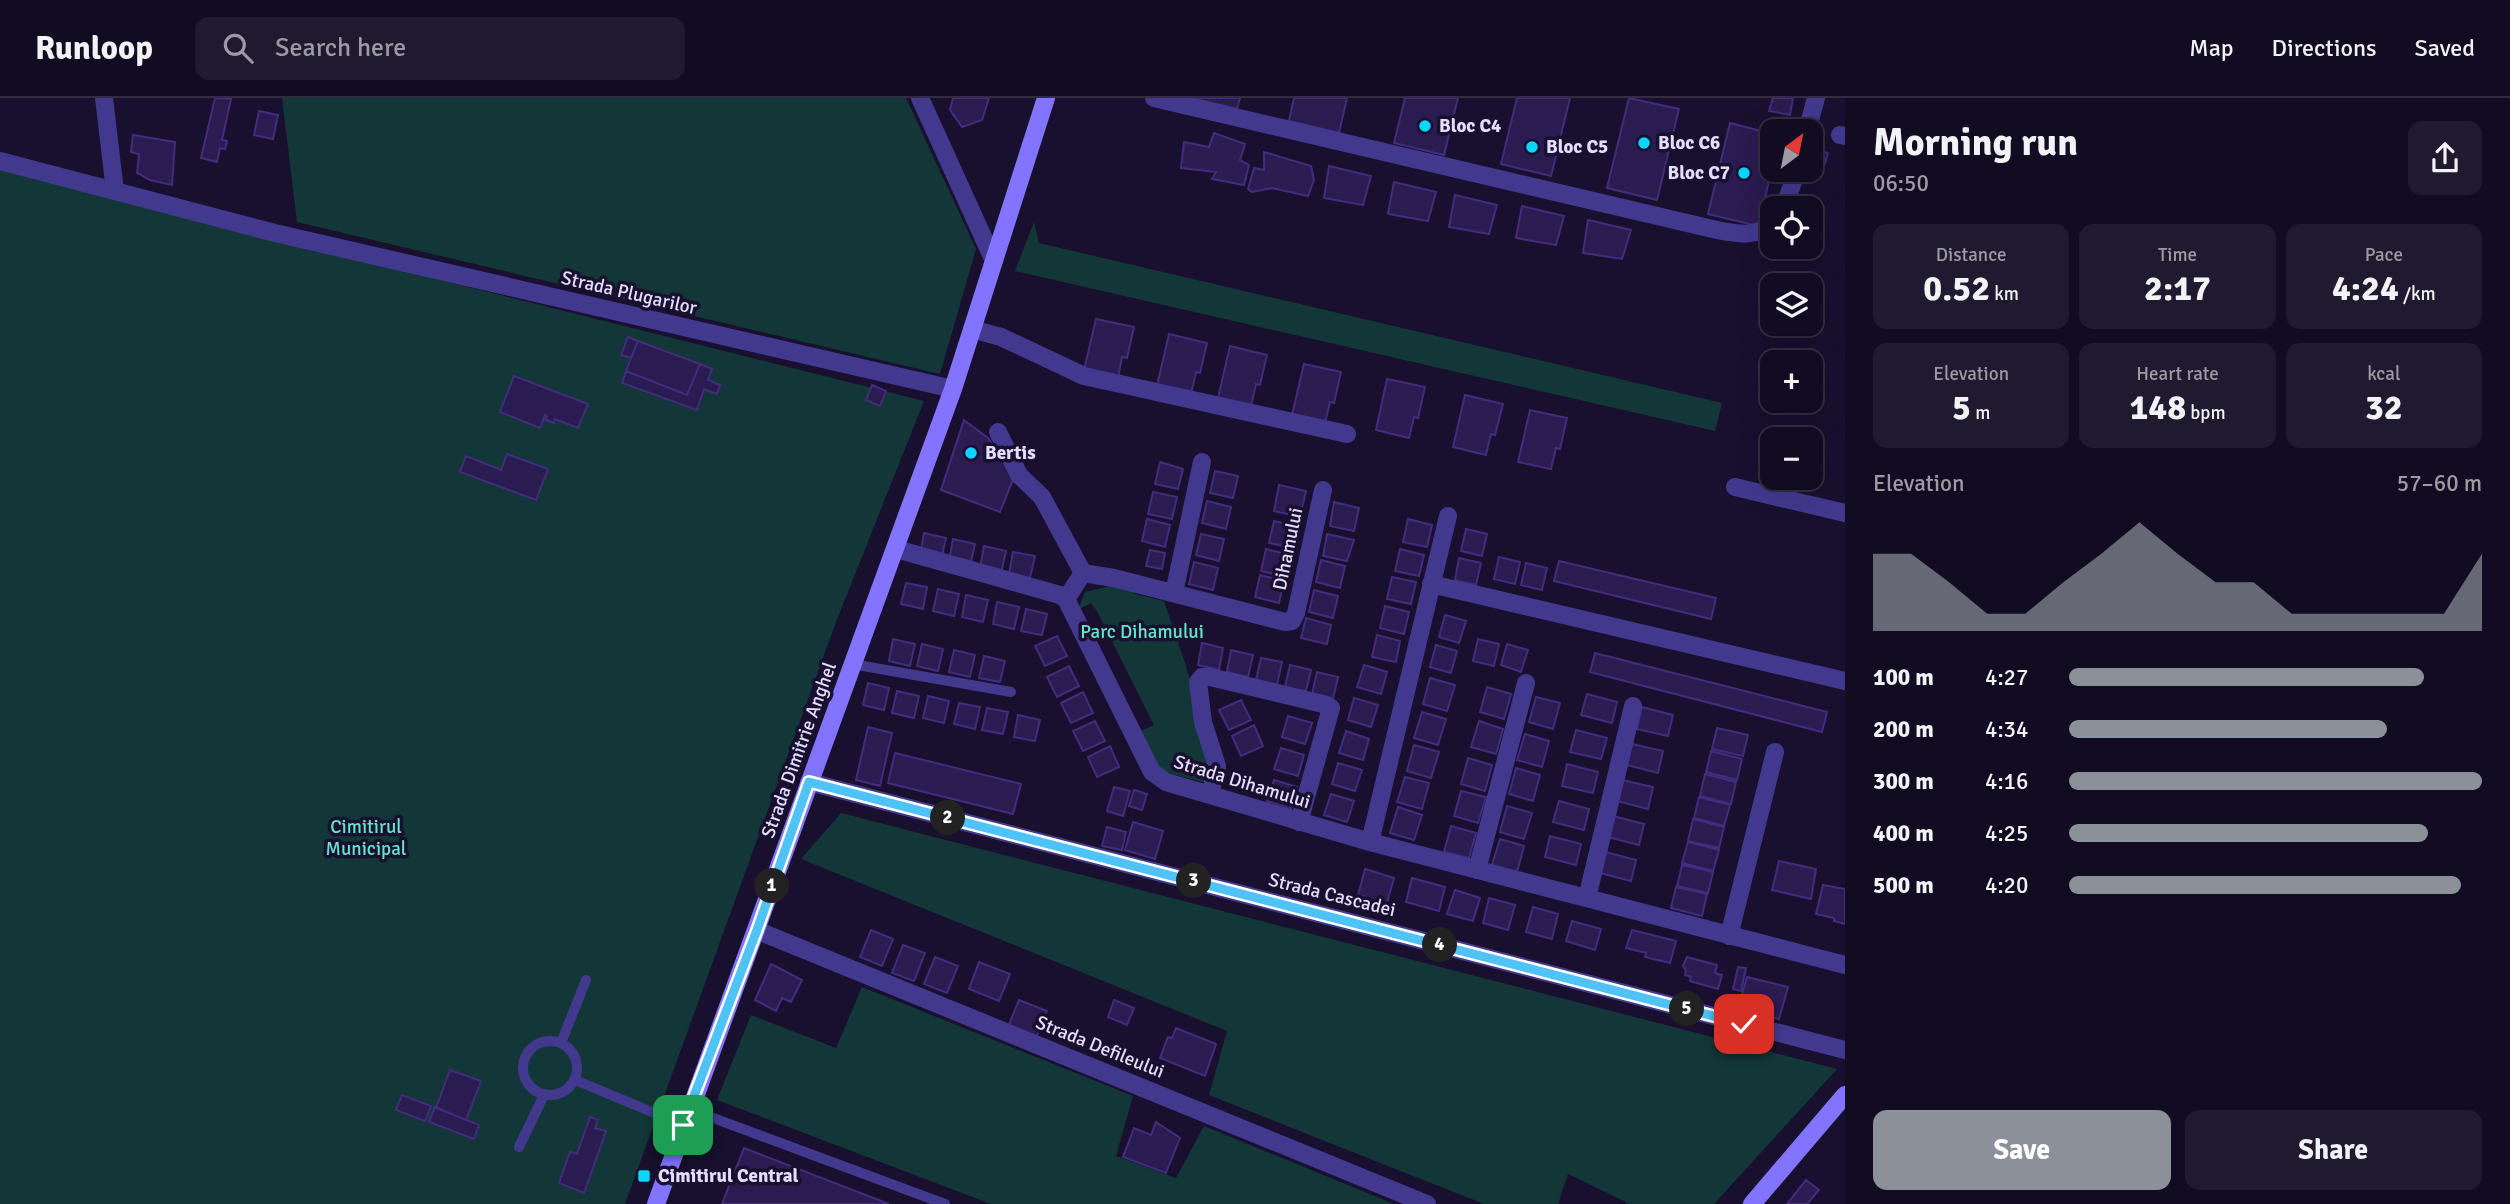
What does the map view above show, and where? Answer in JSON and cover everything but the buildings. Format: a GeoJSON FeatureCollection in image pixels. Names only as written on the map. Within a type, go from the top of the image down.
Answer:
{"type":"FeatureCollection","features":[{"type":"Feature","properties":{"kind":"street"},"geometry":{"type":"LineString","coordinates":[[104,98],[115,191]]}},
{"type":"Feature","properties":{"kind":"street"},"geometry":{"type":"LineString","coordinates":[[920,98],[994,261]]}},
{"type":"Feature","properties":{"kind":"street"},"geometry":{"type":"LineString","coordinates":[[953,389],[1046,98]]}},
{"type":"Feature","properties":{"kind":"street"},"geometry":{"type":"LineString","coordinates":[[1154,98],[1717,230],[1743,235],[1760,231]]}},
{"type":"Feature","properties":{"kind":"street"},"geometry":{"type":"LineString","coordinates":[[1810,119],[1816,98]]}},
{"type":"Feature","properties":{"kind":"street","name":"Strada Plugarilor"},"geometry":{"type":"LineString","coordinates":[[0,161],[275,233],[953,389]]}},
{"type":"Feature","properties":{"kind":"street"},"geometry":{"type":"LineString","coordinates":[[972,329],[1001,337],[1084,376],[1347,434]]}},
{"type":"Feature","properties":{"kind":"street","name":"Strada Dimitrie Anghel"},"geometry":{"type":"LineString","coordinates":[[656,1204],[953,389]]}},
{"type":"Feature","properties":{"kind":"street"},"geometry":{"type":"LineString","coordinates":[[896,549],[1060,595],[1066,599],[1083,573],[1042,497],[1019,475],[998,432]]}},
{"type":"Feature","properties":{"kind":"street"},"geometry":{"type":"LineString","coordinates":[[1174,593],[1202,462]]}},
{"type":"Feature","properties":{"kind":"street"},"geometry":{"type":"LineString","coordinates":[[1735,487],[1845,513]]}},
{"type":"Feature","properties":{"kind":"street","name":"Dihamului"},"geometry":{"type":"LineString","coordinates":[[1083,573],[1285,622],[1292,621],[1323,491]]}},
{"type":"Feature","properties":{"kind":"street"},"geometry":{"type":"LineString","coordinates":[[1370,842],[1448,516]]}},
{"type":"Feature","properties":{"kind":"street"},"geometry":{"type":"LineString","coordinates":[[1432,584],[1845,681]]}},
{"type":"Feature","properties":{"kind":"street","name":"Strada Dihamului"},"geometry":{"type":"LineString","coordinates":[[1066,599],[1152,772],[1166,782],[1370,842],[1845,965]]}},
{"type":"Feature","properties":{"kind":"street"},"geometry":{"type":"LineString","coordinates":[[1210,795],[1217,766],[1201,713],[1198,682],[1202,677],[1327,705],[1331,708],[1299,822]]}},
{"type":"Feature","properties":{"kind":"street"},"geometry":{"type":"LineString","coordinates":[[1477,870],[1526,683]]}},
{"type":"Feature","properties":{"kind":"street"},"geometry":{"type":"LineString","coordinates":[[1587,898],[1633,706]]}},
{"type":"Feature","properties":{"kind":"street"},"geometry":{"type":"LineString","coordinates":[[1729,936],[1775,752]]}},
{"type":"Feature","properties":{"kind":"street","name":"Strada Cascadei"},"geometry":{"type":"LineString","coordinates":[[809,782],[1845,1050]]}},
{"type":"Feature","properties":{"kind":"street","name":"Strada Defileului"},"geometry":{"type":"LineString","coordinates":[[757,930],[1427,1204]]}},
{"type":"Feature","properties":{"kind":"street"},"geometry":{"type":"LineString","coordinates":[[1752,1204],[1845,1095]]}},
{"type":"Feature","properties":{"kind":"lane"},"geometry":{"type":"LineString","coordinates":[[852,664],[1011,692]]}},
{"type":"Feature","properties":{"kind":"lane"},"geometry":{"type":"LineString","coordinates":[[561,1043],[586,980]]}},
{"type":"Feature","properties":{"kind":"lane"},"geometry":{"type":"LineString","coordinates":[[544,1042],[561,1043],[568,1048],[577,1063],[575,1080],[562,1093],[544,1095],[528,1084],[523,1066],[525,1058],[529,1051],[544,1042]]}},
{"type":"Feature","properties":{"kind":"lane"},"geometry":{"type":"LineString","coordinates":[[575,1080],[945,1204]]}},
{"type":"Feature","properties":{"kind":"lane"},"geometry":{"type":"LineString","coordinates":[[519,1147],[544,1095]]}},
{"type":"Feature","properties":{"kind":"green space"},"geometry":{"type":"Polygon","coordinates":[[[282,98],[906,98],[976,249],[940,374],[297,222],[282,98]]]}},
{"type":"Feature","properties":{"kind":"green space","name":"Cimitirul Municipal"},"geometry":{"type":"Polygon","coordinates":[[[0,170],[924,401],[836,622],[625,1204],[0,1204],[0,170]]]}},
{"type":"Feature","properties":{"kind":"green space"},"geometry":{"type":"Polygon","coordinates":[[[1034,222],[1039,243],[1722,403],[1715,431],[1015,271],[1034,222]]]}},
{"type":"Feature","properties":{"kind":"green space","name":"Parc Dihamului"},"geometry":{"type":"Polygon","coordinates":[[[1110,586],[1127,586],[1135,594],[1164,601],[1210,748],[1210,784],[1157,770],[1139,732],[1154,725],[1097,611],[1091,603],[1078,610],[1085,592],[1110,586]]]}},
{"type":"Feature","properties":{"kind":"green space"},"geometry":{"type":"Polygon","coordinates":[[[841,813],[1837,1069],[1714,1204],[1630,1204],[1568,1174],[1558,1204],[1484,1204],[1209,1095],[1227,1031],[801,859],[841,813]]]}},
{"type":"Feature","properties":{"kind":"green space"},"geometry":{"type":"Polygon","coordinates":[[[862,987],[1133,1096],[1116,1156],[1176,1178],[1204,1126],[1394,1204],[991,1204],[717,1100],[751,1015],[836,1048],[862,987]]]}},
{"type":"Feature","properties":{"kind":"place","name":"Bloc C4"},"geometry":{"type":"Point","coordinates":[1425,126]}},
{"type":"Feature","properties":{"kind":"place","name":"Bloc C6"},"geometry":{"type":"Point","coordinates":[1644,143]}},
{"type":"Feature","properties":{"kind":"place","name":"Bloc C5"},"geometry":{"type":"Point","coordinates":[1532,147]}},
{"type":"Feature","properties":{"kind":"place","name":"Bloc C7"},"geometry":{"type":"Point","coordinates":[1744,173]}},
{"type":"Feature","properties":{"kind":"place","name":"Bertis"},"geometry":{"type":"Point","coordinates":[971,453]}},
{"type":"Feature","properties":{"kind":"place","name":"Cimitirul Central"},"geometry":{"type":"Point","coordinates":[644,1176]}},
{"type":"Feature","properties":{"kind":"route"},"geometry":{"type":"LineString","coordinates":[[683,1125],[757,930],[809,782],[1744,1024]]}}]}
